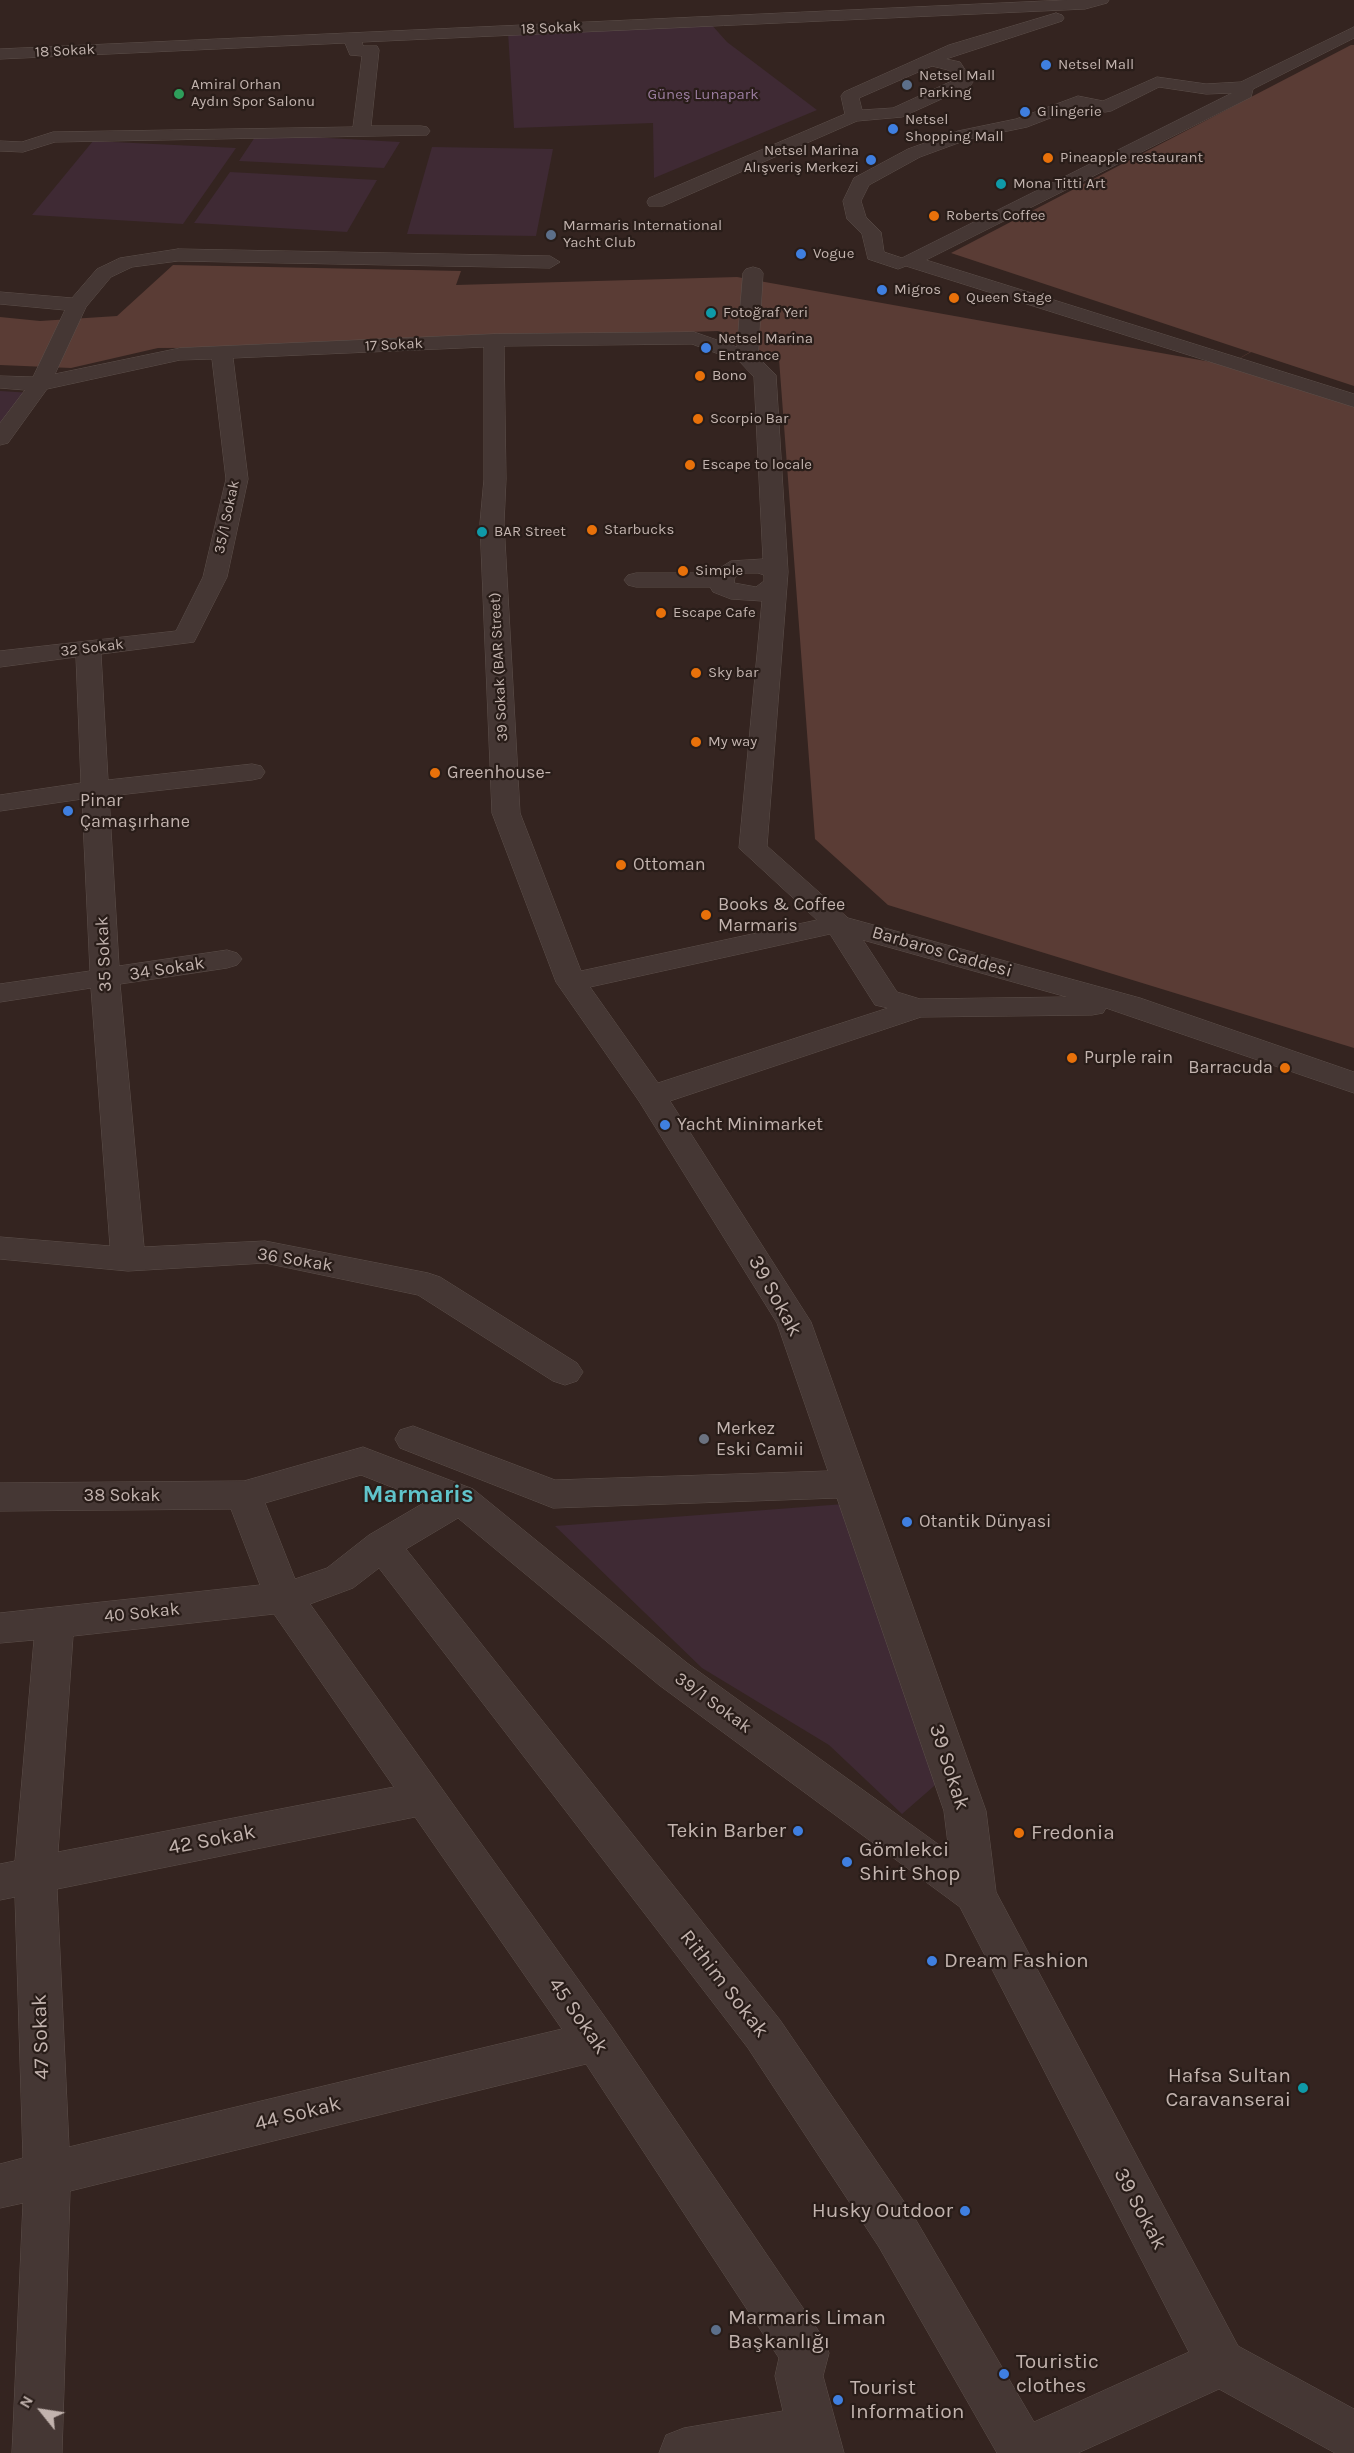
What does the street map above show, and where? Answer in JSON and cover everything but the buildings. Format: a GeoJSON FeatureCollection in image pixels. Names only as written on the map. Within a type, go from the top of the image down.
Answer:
{"type":"FeatureCollection","features":[{"type":"Feature","properties":{"kind":"street","name":"18 Sokak"},"geometry":{"type":"LineString","coordinates":[[0,55],[1055,5],[1101,0]]}},
{"type":"Feature","properties":{"kind":"street"},"geometry":{"type":"LineString","coordinates":[[854,116],[850,96],[930,60],[1004,33],[1062,16],[1055,5]]}},
{"type":"Feature","properties":{"kind":"street"},"geometry":{"type":"LineString","coordinates":[[898,263],[874,255],[871,232],[856,219],[852,201],[861,182],[886,166],[964,135],[1021,123],[1078,101],[1105,107],[1157,82],[1206,89],[1244,87],[1354,32]]}},
{"type":"Feature","properties":{"kind":"street"},"geometry":{"type":"LineString","coordinates":[[352,37],[356,51],[371,50],[361,132]]}},
{"type":"Feature","properties":{"kind":"street"},"geometry":{"type":"LineString","coordinates":[[656,202],[854,116],[896,112],[964,82],[954,66],[930,60]]}},
{"type":"Feature","properties":{"kind":"street"},"geometry":{"type":"LineString","coordinates":[[1244,87],[1245,93],[909,261],[1354,401]]}},
{"type":"Feature","properties":{"kind":"street"},"geometry":{"type":"LineString","coordinates":[[0,146],[23,147],[53,137],[421,131]]}},
{"type":"Feature","properties":{"kind":"street"},"geometry":{"type":"LineString","coordinates":[[0,438],[42,378],[75,308],[104,273],[127,262],[178,255],[550,262]]}},
{"type":"Feature","properties":{"kind":"street"},"geometry":{"type":"LineString","coordinates":[[747,358],[753,273]]}},
{"type":"Feature","properties":{"kind":"street"},"geometry":{"type":"LineString","coordinates":[[0,298],[75,308]]}},
{"type":"Feature","properties":{"kind":"street","name":"17 Sokak"},"geometry":{"type":"LineString","coordinates":[[0,382],[42,378],[180,354],[222,354],[494,340],[694,338],[747,358]]}},
{"type":"Feature","properties":{"kind":"street","name":"39 Sokak (BAR Street)"},"geometry":{"type":"LineString","coordinates":[[494,340],[495,479],[492,523],[506,813],[571,982]]}},
{"type":"Feature","properties":{"kind":"street","name":"35/1 Sokak"},"geometry":{"type":"LineString","coordinates":[[185,637],[215,576],[237,479],[222,354]]}},
{"type":"Feature","properties":{"kind":"street","name":"Barbaros Caddesi"},"geometry":{"type":"LineString","coordinates":[[747,358],[759,366],[765,375],[776,578],[753,848],[838,924],[1130,1005],[1354,1083]]}},
{"type":"Feature","properties":{"kind":"street"},"geometry":{"type":"LineString","coordinates":[[636,580],[722,580],[722,587],[740,594],[761,594],[776,578]]}},
{"type":"Feature","properties":{"kind":"street","name":"32 Sokak"},"geometry":{"type":"LineString","coordinates":[[0,659],[185,637]]}},
{"type":"Feature","properties":{"kind":"street","name":"35 Sokak"},"geometry":{"type":"LineString","coordinates":[[88,648],[105,980],[128,1259]]}},
{"type":"Feature","properties":{"kind":"street"},"geometry":{"type":"LineString","coordinates":[[0,803],[94,789],[252,772]]}},
{"type":"Feature","properties":{"kind":"street"},"geometry":{"type":"LineString","coordinates":[[571,982],[838,924],[886,998],[919,1008]]}},
{"type":"Feature","properties":{"kind":"street","name":"34 Sokak"},"geometry":{"type":"LineString","coordinates":[[0,993],[105,980],[227,959]]}},
{"type":"Feature","properties":{"kind":"street","name":"39 Sokak"},"geometry":{"type":"LineString","coordinates":[[571,982],[651,1096],[794,1322],[965,1811],[975,1894],[1221,2363]]}},
{"type":"Feature","properties":{"kind":"street"},"geometry":{"type":"LineString","coordinates":[[651,1096],[919,1008],[1130,1005]]}},
{"type":"Feature","properties":{"kind":"street","name":"36 Sokak"},"geometry":{"type":"LineString","coordinates":[[0,1248],[128,1259],[265,1252],[428,1285],[565,1372]]}},
{"type":"Feature","properties":{"kind":"street"},"geometry":{"type":"LineString","coordinates":[[413,1439],[553,1494],[852,1484]]}},
{"type":"Feature","properties":{"kind":"street","name":"38 Sokak"},"geometry":{"type":"LineString","coordinates":[[0,1497],[244,1496],[363,1461],[460,1499]]}},
{"type":"Feature","properties":{"kind":"street","name":"45 Sokak"},"geometry":{"type":"LineString","coordinates":[[244,1496],[284,1598],[596,2041],[806,2353],[799,2376],[819,2453]]}},
{"type":"Feature","properties":{"kind":"street","name":"39/1 Sokak"},"geometry":{"type":"LineString","coordinates":[[460,1499],[673,1674],[975,1894]]}},
{"type":"Feature","properties":{"kind":"street","name":"40 Sokak"},"geometry":{"type":"LineString","coordinates":[[0,1628],[284,1598],[340,1578],[382,1545],[460,1499]]}},
{"type":"Feature","properties":{"kind":"street","name":"Rithim Sokak"},"geometry":{"type":"LineString","coordinates":[[382,1545],[764,2034],[896,2230],[1023,2453]]}},
{"type":"Feature","properties":{"kind":"street","name":"47 Sokak"},"geometry":{"type":"LineString","coordinates":[[37,2453],[47,2175],[18,1878],[54,1622]]}},
{"type":"Feature","properties":{"kind":"street","name":"42 Sokak"},"geometry":{"type":"LineString","coordinates":[[18,1878],[424,1798]]}},
{"type":"Feature","properties":{"kind":"street","name":"44 Sokak"},"geometry":{"type":"LineString","coordinates":[[0,2186],[596,2041]]}},
{"type":"Feature","properties":{"kind":"street"},"geometry":{"type":"LineString","coordinates":[[1023,2453],[1221,2363],[1354,2436]]}},
{"type":"Feature","properties":{"kind":"street"},"geometry":{"type":"LineString","coordinates":[[684,2453],[790,2434],[811,2453]]}},
{"type":"Feature","properties":{"kind":"green space","name":"Güneş Lunapark"},"geometry":{"type":"Polygon","coordinates":[[[710,23],[727,42],[817,110],[654,178],[653,123],[514,128],[508,32],[710,23]]]}},
{"type":"Feature","properties":{"kind":"green space"},"geometry":{"type":"Polygon","coordinates":[[[257,134],[400,142],[384,168],[239,161],[257,134]]]}},
{"type":"Feature","properties":{"kind":"green space"},"geometry":{"type":"Polygon","coordinates":[[[93,141],[236,148],[183,224],[32,215],[93,141]]]}},
{"type":"Feature","properties":{"kind":"green space"},"geometry":{"type":"Polygon","coordinates":[[[432,147],[553,149],[536,236],[407,234],[432,147]]]}},
{"type":"Feature","properties":{"kind":"green space"},"geometry":{"type":"Polygon","coordinates":[[[230,172],[377,180],[347,232],[194,223],[230,172]]]}},
{"type":"Feature","properties":{"kind":"green space"},"geometry":{"type":"Polygon","coordinates":[[[0,391],[32,393],[0,436],[0,391]]]}},
{"type":"Feature","properties":{"kind":"green space"},"geometry":{"type":"Polygon","coordinates":[[[844,1504],[941,1780],[902,1814],[829,1745],[702,1668],[555,1526],[844,1504]]]}},
{"type":"Feature","properties":{"kind":"shaded area"},"geometry":{"type":"Polygon","coordinates":[[[1354,45],[1354,1048],[888,905],[815,839],[779,359],[718,331],[452,340],[448,347],[158,348],[71,368],[0,365],[0,317],[40,321],[117,316],[173,265],[461,271],[456,285],[737,277],[1228,365],[1250,352],[951,253],[1354,45]]]}},
{"type":"Feature","properties":{"kind":"pier"},"geometry":{"type":"Polygon","coordinates":[[[1251,352],[1354,386],[1354,406],[1228,365],[1251,352]]]}},
{"type":"Feature","properties":{"kind":"place","name":"Netsel Mall"},"geometry":{"type":"Point","coordinates":[1046,65]}},
{"type":"Feature","properties":{"kind":"place","name":"Netsel Mall Parking"},"geometry":{"type":"Point","coordinates":[907,85]}},
{"type":"Feature","properties":{"kind":"place","name":"Amiral Orhan Aydın Spor Salonu"},"geometry":{"type":"Point","coordinates":[179,94]}},
{"type":"Feature","properties":{"kind":"place","name":"G lingerie"},"geometry":{"type":"Point","coordinates":[1025,112]}},
{"type":"Feature","properties":{"kind":"place","name":"Netsel Shopping Mall"},"geometry":{"type":"Point","coordinates":[893,129]}},
{"type":"Feature","properties":{"kind":"place","name":"Pineapple restaurant"},"geometry":{"type":"Point","coordinates":[1048,158]}},
{"type":"Feature","properties":{"kind":"place","name":"Netsel Marina Alışveriş Merkezi"},"geometry":{"type":"Point","coordinates":[871,160]}},
{"type":"Feature","properties":{"kind":"place","name":"Mona Titti Art"},"geometry":{"type":"Point","coordinates":[1001,184]}},
{"type":"Feature","properties":{"kind":"place","name":"Roberts Coffee"},"geometry":{"type":"Point","coordinates":[934,216]}},
{"type":"Feature","properties":{"kind":"place","name":"Marmaris International Yacht Club"},"geometry":{"type":"Point","coordinates":[551,235]}},
{"type":"Feature","properties":{"kind":"place","name":"Vogue"},"geometry":{"type":"Point","coordinates":[801,254]}},
{"type":"Feature","properties":{"kind":"place","name":"Migros"},"geometry":{"type":"Point","coordinates":[882,290]}},
{"type":"Feature","properties":{"kind":"place","name":"Queen Stage"},"geometry":{"type":"Point","coordinates":[954,298]}},
{"type":"Feature","properties":{"kind":"place","name":"Fotoğraf Yeri"},"geometry":{"type":"Point","coordinates":[711,313]}},
{"type":"Feature","properties":{"kind":"place","name":"Netsel Marina Entrance"},"geometry":{"type":"Point","coordinates":[706,348]}},
{"type":"Feature","properties":{"kind":"place","name":"Bono"},"geometry":{"type":"Point","coordinates":[700,376]}},
{"type":"Feature","properties":{"kind":"place","name":"Scorpio Bar"},"geometry":{"type":"Point","coordinates":[698,419]}},
{"type":"Feature","properties":{"kind":"place","name":"Escape to locale"},"geometry":{"type":"Point","coordinates":[690,465]}},
{"type":"Feature","properties":{"kind":"place","name":"Starbucks"},"geometry":{"type":"Point","coordinates":[592,530]}},
{"type":"Feature","properties":{"kind":"place","name":"BAR Street"},"geometry":{"type":"Point","coordinates":[482,532]}},
{"type":"Feature","properties":{"kind":"place","name":"Simple"},"geometry":{"type":"Point","coordinates":[683,571]}},
{"type":"Feature","properties":{"kind":"place","name":"Escape Cafe"},"geometry":{"type":"Point","coordinates":[661,613]}},
{"type":"Feature","properties":{"kind":"place","name":"Sky bar"},"geometry":{"type":"Point","coordinates":[696,673]}},
{"type":"Feature","properties":{"kind":"place","name":"My way"},"geometry":{"type":"Point","coordinates":[696,742]}},
{"type":"Feature","properties":{"kind":"place","name":"Greenhouse-"},"geometry":{"type":"Point","coordinates":[435,773]}},
{"type":"Feature","properties":{"kind":"place","name":"Pinar Çamaşırhane"},"geometry":{"type":"Point","coordinates":[68,811]}},
{"type":"Feature","properties":{"kind":"place","name":"Ottoman"},"geometry":{"type":"Point","coordinates":[621,865]}},
{"type":"Feature","properties":{"kind":"place","name":"Books & Coffee Marmaris"},"geometry":{"type":"Point","coordinates":[706,915]}},
{"type":"Feature","properties":{"kind":"place","name":"Purple rain"},"geometry":{"type":"Point","coordinates":[1072,1058]}},
{"type":"Feature","properties":{"kind":"place","name":"Barracuda"},"geometry":{"type":"Point","coordinates":[1285,1068]}},
{"type":"Feature","properties":{"kind":"place","name":"Yacht Minimarket"},"geometry":{"type":"Point","coordinates":[665,1125]}},
{"type":"Feature","properties":{"kind":"place","name":"Merkez Eski Camii"},"geometry":{"type":"Point","coordinates":[704,1439]}},
{"type":"Feature","properties":{"kind":"place","name":"Otantik Dünyasi"},"geometry":{"type":"Point","coordinates":[907,1522]}},
{"type":"Feature","properties":{"kind":"place","name":"Tekin Barber"},"geometry":{"type":"Point","coordinates":[798,1831]}},
{"type":"Feature","properties":{"kind":"place","name":"Fredonia"},"geometry":{"type":"Point","coordinates":[1019,1833]}},
{"type":"Feature","properties":{"kind":"place","name":"Gömlekci Shirt Shop"},"geometry":{"type":"Point","coordinates":[847,1862]}},
{"type":"Feature","properties":{"kind":"place","name":"Dream Fashion"},"geometry":{"type":"Point","coordinates":[932,1961]}},
{"type":"Feature","properties":{"kind":"place","name":"Hafsa Sultan Caravanserai"},"geometry":{"type":"Point","coordinates":[1303,2088]}},
{"type":"Feature","properties":{"kind":"place","name":"Husky Outdoor"},"geometry":{"type":"Point","coordinates":[965,2211]}},
{"type":"Feature","properties":{"kind":"place","name":"Marmaris Liman Başkanlığı"},"geometry":{"type":"Point","coordinates":[716,2330]}},
{"type":"Feature","properties":{"kind":"place","name":"Touristic clothes"},"geometry":{"type":"Point","coordinates":[1004,2374]}},
{"type":"Feature","properties":{"kind":"place","name":"Tourist Information"},"geometry":{"type":"Point","coordinates":[838,2400]}},
{"type":"Feature","properties":{"kind":"district","name":"Marmaris"},"geometry":{"type":"Point","coordinates":[418,1495]}}]}
